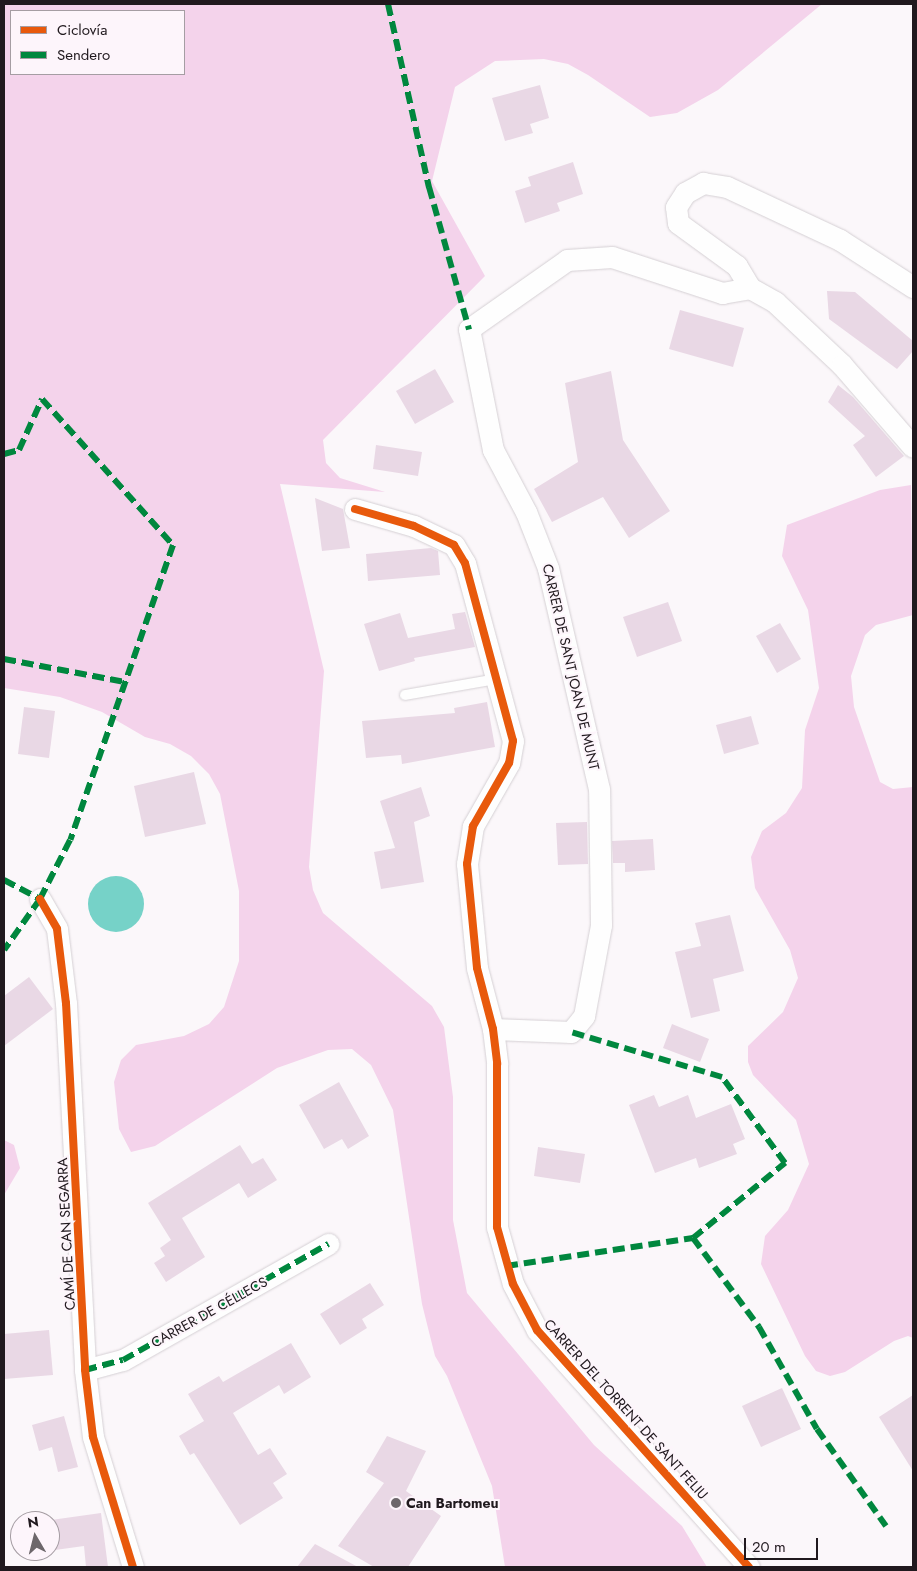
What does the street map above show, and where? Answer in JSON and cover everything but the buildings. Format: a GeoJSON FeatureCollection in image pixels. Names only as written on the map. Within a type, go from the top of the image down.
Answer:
{"type":"FeatureCollection","features":[{"type":"Feature","properties":{"kind":"street"},"geometry":{"type":"LineString","coordinates":[[913,287],[840,240],[727,187],[703,183],[685,192],[676,207],[678,223],[738,266],[750,288],[774,302],[842,366],[913,447]]}},
{"type":"Feature","properties":{"kind":"street","name":"CARRER DE SANT JOAN DE MUNT"},"geometry":{"type":"LineString","coordinates":[[493,1029],[571,1032],[584,1016],[601,925],[599,789],[548,568],[526,512],[493,450],[469,329],[567,260],[612,257],[722,293],[750,288]]}},
{"type":"Feature","properties":{"kind":"street","name":"CARRER DEL TORRENT DE SANT FELIU"},"geometry":{"type":"LineString","coordinates":[[356,509],[414,526],[454,546],[466,564],[513,741],[509,763],[473,826],[467,864],[477,968],[493,1029],[497,1064],[497,1227],[512,1284],[537,1330],[749,1567]]}},
{"type":"Feature","properties":{"kind":"street","name":"CAMÍ DE CAN SEGARRA"},"geometry":{"type":"LineString","coordinates":[[40,899],[57,929],[66,1003],[85,1370],[93,1437],[132,1567]]}},
{"type":"Feature","properties":{"kind":"street","name":"CARRER DE CÉLLECS"},"geometry":{"type":"LineString","coordinates":[[85,1370],[123,1360],[328,1244]]}},
{"type":"Feature","properties":{"kind":"lane"},"geometry":{"type":"LineString","coordinates":[[405,695],[497,679]]}},
{"type":"Feature","properties":{"kind":"shaded area"},"geometry":{"type":"Polygon","coordinates":[[[4,4],[822,4],[718,90],[677,113],[650,117],[588,75],[568,64],[544,59],[495,61],[455,87],[432,181],[485,276],[323,440],[326,463],[340,478],[385,492],[280,484],[324,671],[309,867],[313,890],[323,913],[432,1006],[444,1027],[453,1097],[453,1220],[467,1293],[594,1445],[682,1526],[707,1567],[505,1567],[492,1486],[447,1376],[435,1356],[422,1304],[393,1110],[371,1065],[352,1049],[328,1050],[277,1068],[155,1146],[131,1152],[119,1129],[114,1082],[121,1060],[136,1045],[184,1036],[209,1024],[224,1007],[239,961],[239,891],[220,794],[209,774],[191,756],[170,744],[145,737],[102,712],[60,697],[4,688],[4,4]]]}},
{"type":"Feature","properties":{"kind":"shaded area"},"geometry":{"type":"Polygon","coordinates":[[[911,485],[913,615],[876,625],[865,635],[851,676],[854,707],[880,782],[893,789],[913,787],[913,1338],[908,1336],[894,1341],[845,1372],[830,1376],[816,1371],[805,1356],[761,1264],[765,1236],[788,1210],[809,1164],[796,1120],[753,1075],[748,1062],[748,1046],[783,1012],[798,978],[790,950],[755,888],[751,857],[762,831],[786,813],[802,788],[805,730],[819,688],[808,610],[782,556],[787,525],[880,490],[911,485]]]}},
{"type":"Feature","properties":{"kind":"shaded area"},"geometry":{"type":"Polygon","coordinates":[[[111,876],[121,876],[136,884],[142,893],[144,904],[142,915],[136,924],[121,932],[111,932],[100,927],[93,920],[88,909],[88,899],[93,888],[100,881],[111,876]]]}},
{"type":"Feature","properties":{"kind":"shaded area"},"geometry":{"type":"Polygon","coordinates":[[[4,1140],[14,1145],[20,1168],[4,1195],[4,1140]]]}},
{"type":"Feature","properties":{"kind":"marked path"},"geometry":{"type":"LineString","coordinates":[[388,4],[429,187],[469,329]]}},
{"type":"Feature","properties":{"kind":"marked path"},"geometry":{"type":"LineString","coordinates":[[4,454],[19,450],[42,399],[173,545],[70,840],[40,899],[4,950]]}},
{"type":"Feature","properties":{"kind":"marked path"},"geometry":{"type":"LineString","coordinates":[[4,659],[125,682]]}},
{"type":"Feature","properties":{"kind":"marked path"},"geometry":{"type":"LineString","coordinates":[[4,880],[40,899]]}},
{"type":"Feature","properties":{"kind":"marked path"},"geometry":{"type":"LineString","coordinates":[[506,1266],[693,1238],[785,1163],[722,1077],[571,1032]]}},
{"type":"Feature","properties":{"kind":"marked path"},"geometry":{"type":"LineString","coordinates":[[693,1238],[759,1327],[817,1429],[886,1526]]}},
{"type":"Feature","properties":{"kind":"marked path"},"geometry":{"type":"LineString","coordinates":[[85,1370],[123,1360],[328,1244]]}},
{"type":"Feature","properties":{"kind":"cycle path"},"geometry":{"type":"LineString","coordinates":[[355,509],[414,526],[454,545],[465,563],[513,741],[509,763],[473,826],[467,864],[477,968],[493,1029],[497,1064],[497,1227],[513,1284],[537,1330],[749,1567]]}},
{"type":"Feature","properties":{"kind":"cycle path"},"geometry":{"type":"LineString","coordinates":[[40,899],[57,929],[66,1003],[85,1370],[93,1437],[133,1567]]}},
{"type":"Feature","properties":{"kind":"place","name":"Can Bartomeu"},"geometry":{"type":"Point","coordinates":[396,1503]}}]}
